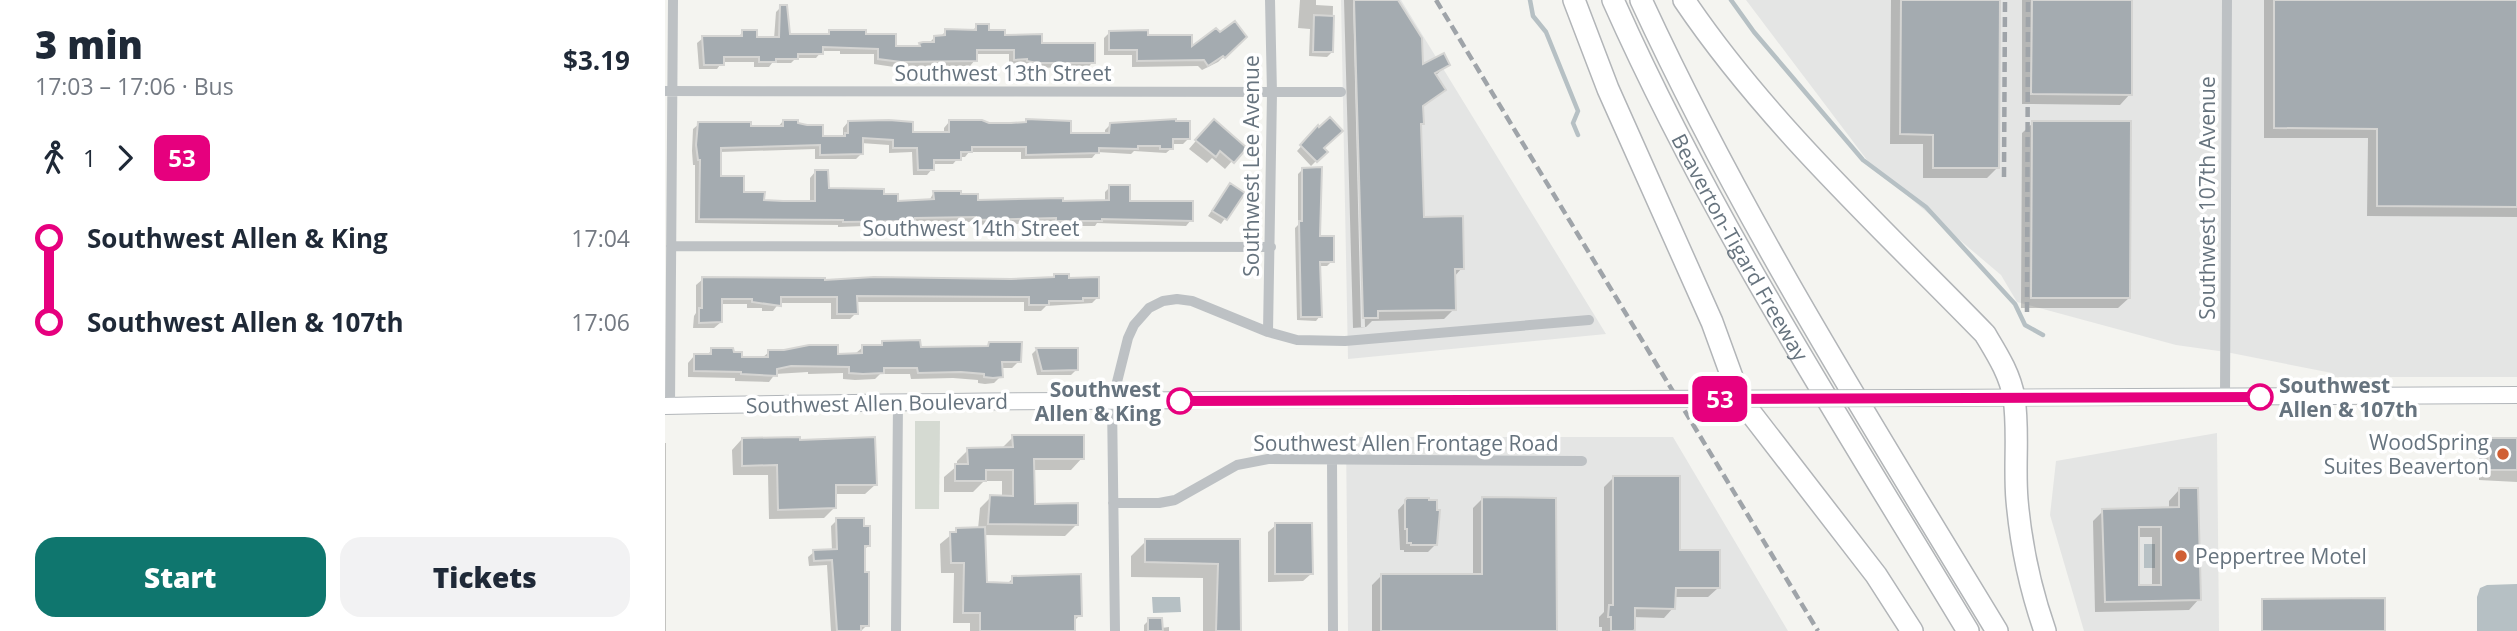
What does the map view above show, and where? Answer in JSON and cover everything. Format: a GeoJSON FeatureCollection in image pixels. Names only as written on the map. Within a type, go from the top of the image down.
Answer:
{"type":"FeatureCollection","features":[{"type":"Feature","properties":{"kind":"highway"},"geometry":{"type":"LineString","coordinates":[[1574,0],[1608,89],[1712,322],[1740,399],[1876,575],[1912,631]]}},
{"type":"Feature","properties":{"kind":"highway","name":"Beaverton-Tigard Freeway"},"geometry":{"type":"LineString","coordinates":[[1613,0],[1707,191],[1968,631]]}},
{"type":"Feature","properties":{"kind":"highway","name":"Beaverton-Tigard Freeway"},"geometry":{"type":"LineString","coordinates":[[1641,0],[1714,147],[1768,246],[1997,631]]}},
{"type":"Feature","properties":{"kind":"highway"},"geometry":{"type":"LineString","coordinates":[[1684,0],[1721,51],[1796,139],[1985,334],[2003,364],[2014,397],[2017,497],[2022,546],[2031,589],[2045,631]]}},
{"type":"Feature","properties":{"kind":"main road","name":"Southwest Allen Boulevard"},"geometry":{"type":"LineString","coordinates":[[668,406],[898,402],[2517,395]]}},
{"type":"Feature","properties":{"kind":"street"},"geometry":{"type":"LineString","coordinates":[[668,406],[671,246],[669,91],[673,0]]}},
{"type":"Feature","properties":{"kind":"street","name":"Southwest Lee Avenue"},"geometry":{"type":"LineString","coordinates":[[1268,332],[1272,93],[1270,0]]}},
{"type":"Feature","properties":{"kind":"street","name":"Southwest 107th Avenue"},"geometry":{"type":"LineString","coordinates":[[2225,396],[2227,0]]}},
{"type":"Feature","properties":{"kind":"street","name":"Southwest 13th Street"},"geometry":{"type":"LineString","coordinates":[[669,91],[1341,92]]}},
{"type":"Feature","properties":{"kind":"street","name":"Southwest 14th Street"},"geometry":{"type":"LineString","coordinates":[[671,246],[1271,247]]}},
{"type":"Feature","properties":{"kind":"street"},"geometry":{"type":"LineString","coordinates":[[1115,631],[1112,402],[1134,325],[1149,308],[1163,301],[1192,301],[1268,332],[1297,340],[1345,341],[1589,320]]}},
{"type":"Feature","properties":{"kind":"street"},"geometry":{"type":"LineString","coordinates":[[897,631],[898,402]]}},
{"type":"Feature","properties":{"kind":"street","name":"Southwest Allen Frontage Road"},"geometry":{"type":"LineString","coordinates":[[1113,503],[1175,500],[1224,472],[1251,460],[1268,458],[1582,461]]}},
{"type":"Feature","properties":{"kind":"street"},"geometry":{"type":"LineString","coordinates":[[1332,460],[1333,631]]}},
{"type":"Feature","properties":{"kind":"shaded area"},"geometry":{"type":"Polygon","coordinates":[[[1341,0],[1401,0],[1606,334],[1348,359],[1341,0]]]}},
{"type":"Feature","properties":{"kind":"shaded area"},"geometry":{"type":"Polygon","coordinates":[[[1746,0],[2517,0],[2517,377],[2333,377],[2332,373],[2176,345],[2017,302],[2001,275],[1870,164],[1746,0]]]}},
{"type":"Feature","properties":{"kind":"shaded area"},"geometry":{"type":"Polygon","coordinates":[[[915,421],[940,421],[939,509],[915,509],[915,421]]]}},
{"type":"Feature","properties":{"kind":"shaded area"},"geometry":{"type":"Polygon","coordinates":[[[2217,433],[2219,631],[2084,631],[2050,515],[2056,461],[2217,433]]]}},
{"type":"Feature","properties":{"kind":"shaded area"},"geometry":{"type":"Polygon","coordinates":[[[1346,437],[1673,437],[1788,631],[1348,631],[1346,437]]]}},
{"type":"Feature","properties":{"kind":"shaded area"},"geometry":{"type":"Polygon","coordinates":[[[2144,544],[2155,544],[2155,568],[2144,568],[2144,544]]]}},
{"type":"Feature","properties":{"kind":"shaded area"},"geometry":{"type":"Polygon","coordinates":[[[2517,584],[2517,631],[2477,631],[2477,597],[2480,588],[2487,585],[2517,584]]]}},
{"type":"Feature","properties":{"kind":"shaded area"},"geometry":{"type":"Polygon","coordinates":[[[1152,597],[1180,597],[1181,612],[1153,613],[1152,597]]]}},
{"type":"Feature","properties":{"kind":"building"},"geometry":{"type":"Polygon","coordinates":[[[1354,0],[1398,0],[1422,38],[1423,64],[1444,53],[1450,65],[1435,73],[1446,90],[1423,106],[1424,124],[1421,124],[1424,217],[1463,216],[1464,269],[1455,269],[1456,310],[1378,311],[1378,318],[1363,318],[1354,0]]]}},
{"type":"Feature","properties":{"kind":"building"},"geometry":{"type":"Polygon","coordinates":[[[1901,0],[2000,0],[1999,168],[1933,168],[1933,135],[1900,134],[1901,0]]]}},
{"type":"Feature","properties":{"kind":"building"},"geometry":{"type":"Polygon","coordinates":[[[2032,0],[2132,0],[2132,95],[2031,94],[2032,0]]]}},
{"type":"Feature","properties":{"kind":"building"},"geometry":{"type":"Polygon","coordinates":[[[2274,0],[2517,0],[2517,207],[2377,206],[2377,129],[2274,128],[2274,0]]]}},
{"type":"Feature","properties":{"kind":"building"},"geometry":{"type":"Polygon","coordinates":[[[780,5],[787,5],[790,34],[866,30],[866,34],[896,34],[896,46],[920,46],[919,43],[934,42],[934,36],[945,35],[945,29],[976,30],[976,24],[989,24],[989,30],[1005,30],[1005,35],[1042,34],[1042,43],[1095,43],[1095,63],[1037,63],[1027,59],[1014,60],[1014,50],[977,50],[977,61],[901,62],[878,59],[878,49],[823,47],[823,54],[798,54],[798,59],[759,62],[759,57],[724,57],[724,65],[704,65],[702,36],[742,36],[742,30],[757,30],[757,37],[779,37],[780,5]]]}},
{"type":"Feature","properties":{"kind":"building"},"geometry":{"type":"Polygon","coordinates":[[[1314,15],[1334,16],[1333,52],[1313,52],[1314,15]]]}},
{"type":"Feature","properties":{"kind":"building"},"geometry":{"type":"Polygon","coordinates":[[[1235,21],[1247,37],[1225,58],[1223,56],[1208,66],[1204,60],[1137,61],[1137,50],[1109,50],[1109,31],[1148,30],[1148,35],[1192,35],[1192,46],[1216,28],[1220,32],[1235,21]]]}},
{"type":"Feature","properties":{"kind":"building"},"geometry":{"type":"Polygon","coordinates":[[[1330,117],[1343,131],[1324,148],[1328,152],[1317,162],[1300,145],[1318,125],[1319,127],[1330,117]]]}},
{"type":"Feature","properties":{"kind":"building"},"geometry":{"type":"Polygon","coordinates":[[[1026,119],[1071,121],[1071,133],[1109,133],[1110,123],[1176,119],[1190,121],[1190,139],[1173,139],[1173,149],[1160,149],[1160,146],[1138,146],[1138,149],[1099,148],[1099,153],[1026,155],[1026,147],[972,147],[972,152],[961,152],[961,160],[934,160],[934,170],[918,170],[917,148],[893,148],[893,140],[863,138],[863,154],[820,155],[820,145],[721,148],[721,176],[744,176],[744,192],[765,192],[764,200],[783,201],[815,201],[815,170],[828,170],[829,188],[884,189],[884,194],[898,194],[898,201],[934,199],[933,191],[978,194],[978,200],[1109,200],[1109,185],[1130,185],[1130,201],[1193,201],[1193,221],[1056,221],[1056,218],[976,220],[976,217],[843,222],[699,219],[700,160],[696,145],[698,122],[751,122],[751,126],[783,126],[783,120],[798,120],[798,123],[807,125],[823,125],[823,136],[845,136],[845,133],[848,133],[848,121],[913,122],[913,132],[949,132],[949,120],[1011,123],[1026,122],[1026,119]]]}},
{"type":"Feature","properties":{"kind":"building"},"geometry":{"type":"Polygon","coordinates":[[[1214,119],[1247,148],[1234,163],[1220,151],[1216,157],[1195,140],[1214,119]]]}},
{"type":"Feature","properties":{"kind":"building"},"geometry":{"type":"Polygon","coordinates":[[[2032,121],[2131,121],[2130,298],[2031,298],[2032,121]]]}},
{"type":"Feature","properties":{"kind":"building"},"geometry":{"type":"Polygon","coordinates":[[[1322,167],[1320,236],[1334,236],[1334,262],[1320,262],[1322,317],[1301,317],[1299,221],[1302,221],[1302,168],[1322,167]]]}},
{"type":"Feature","properties":{"kind":"building"},"geometry":{"type":"Polygon","coordinates":[[[1230,183],[1245,193],[1227,220],[1212,211],[1230,183]]]}},
{"type":"Feature","properties":{"kind":"building"},"geometry":{"type":"Polygon","coordinates":[[[1054,274],[1069,274],[1069,278],[1099,277],[1099,298],[1029,305],[1029,297],[857,296],[858,314],[837,314],[837,297],[781,297],[781,306],[752,302],[752,299],[722,299],[722,322],[699,323],[702,277],[825,280],[874,277],[1011,279],[1054,277],[1054,274]]]}},
{"type":"Feature","properties":{"kind":"building"},"geometry":{"type":"Polygon","coordinates":[[[920,340],[921,347],[988,346],[989,342],[1022,342],[1021,362],[1002,362],[1003,377],[993,378],[984,377],[984,374],[961,372],[918,373],[917,368],[884,368],[884,373],[863,374],[849,373],[849,367],[791,366],[777,369],[777,376],[694,371],[694,354],[711,354],[711,348],[733,348],[734,352],[742,352],[742,357],[768,357],[768,350],[809,345],[838,345],[838,354],[862,353],[862,345],[882,345],[882,341],[920,340]]]}},
{"type":"Feature","properties":{"kind":"building"},"geometry":{"type":"Polygon","coordinates":[[[1036,348],[1078,348],[1078,370],[1042,371],[1036,348]]]}},
{"type":"Feature","properties":{"kind":"building"},"geometry":{"type":"Polygon","coordinates":[[[1012,435],[1084,435],[1084,459],[1034,459],[1035,504],[1078,503],[1078,525],[988,524],[990,495],[1013,496],[1013,470],[986,470],[986,481],[955,481],[955,464],[968,464],[967,448],[1013,447],[1012,435]]]}},
{"type":"Feature","properties":{"kind":"building"},"geometry":{"type":"Polygon","coordinates":[[[800,437],[800,440],[875,437],[877,485],[836,485],[836,508],[778,510],[777,465],[742,466],[742,438],[800,437]]]}},
{"type":"Feature","properties":{"kind":"building","name":"WoodSpring Suites Beaverton"},"geometry":{"type":"Polygon","coordinates":[[[2489,438],[2517,438],[2517,470],[2489,470],[2489,438]]]}},
{"type":"Feature","properties":{"kind":"building"},"geometry":{"type":"Polygon","coordinates":[[[1613,476],[1680,476],[1680,550],[1720,550],[1720,588],[1676,588],[1675,609],[1635,608],[1633,631],[1611,631],[1611,617],[1608,617],[1609,605],[1613,605],[1613,476]]]}},
{"type":"Feature","properties":{"kind":"building","name":"Peppertree Motel"},"geometry":{"type":"Polygon","coordinates":[[[2179,488],[2198,488],[2201,600],[2105,602],[2102,509],[2179,507],[2179,488]],[[2139,527],[2139,585],[2161,585],[2161,527],[2139,527]]]}},
{"type":"Feature","properties":{"kind":"building"},"geometry":{"type":"Polygon","coordinates":[[[1482,497],[1556,498],[1557,631],[1381,631],[1381,574],[1482,574],[1482,497]]]}},
{"type":"Feature","properties":{"kind":"building"},"geometry":{"type":"Polygon","coordinates":[[[1407,498],[1437,500],[1437,510],[1440,510],[1437,545],[1407,543],[1407,498]]]}},
{"type":"Feature","properties":{"kind":"building"},"geometry":{"type":"Polygon","coordinates":[[[836,518],[864,518],[864,526],[870,526],[870,546],[865,546],[865,572],[869,572],[869,626],[861,626],[861,631],[837,631],[832,560],[814,561],[813,550],[837,549],[836,518]]]}},
{"type":"Feature","properties":{"kind":"building"},"geometry":{"type":"Polygon","coordinates":[[[1275,523],[1312,523],[1313,574],[1275,574],[1275,523]]]}},
{"type":"Feature","properties":{"kind":"building"},"geometry":{"type":"Polygon","coordinates":[[[985,527],[987,582],[1012,583],[1012,576],[1081,574],[1082,616],[1075,616],[1075,631],[980,631],[980,613],[963,613],[964,563],[951,563],[950,532],[956,532],[956,528],[985,527]]]}},
{"type":"Feature","properties":{"kind":"building"},"geometry":{"type":"Polygon","coordinates":[[[1145,539],[1240,539],[1241,631],[1216,631],[1218,564],[1145,562],[1145,539]]]}},
{"type":"Feature","properties":{"kind":"building"},"geometry":{"type":"Polygon","coordinates":[[[2385,598],[2385,631],[2262,631],[2262,599],[2385,598]]]}},
{"type":"Feature","properties":{"kind":"building"},"geometry":{"type":"Polygon","coordinates":[[[1148,618],[1162,618],[1163,631],[1148,631],[1148,618]]]}},
{"type":"Feature","properties":{"kind":"waterway"},"geometry":{"type":"LineString","coordinates":[[1530,0],[1533,16],[1546,32],[1578,111],[1573,123],[1578,135]]}},
{"type":"Feature","properties":{"kind":"waterway"},"geometry":{"type":"LineString","coordinates":[[1731,0],[1754,32],[1863,160],[1926,207],[2015,304],[2025,325],[2043,335]]}},
{"type":"Feature","properties":{"kind":"railway"},"geometry":{"type":"LineString","coordinates":[[1436,0],[1818,631]]}},
{"type":"Feature","properties":{"kind":"railway"},"geometry":{"type":"LineString","coordinates":[[2004,177],[2005,0]]}},
{"type":"Feature","properties":{"kind":"railway"},"geometry":{"type":"LineString","coordinates":[[2027,312],[2028,0]]}},
{"type":"Feature","properties":{"kind":"bus line","name":"53"},"geometry":{"type":"LineString","coordinates":[[1180,401],[2260,397]]}},
{"type":"Feature","properties":{"kind":"place","name":"Southwest Allen & 107th"},"geometry":{"type":"Point","coordinates":[2260,397]}},
{"type":"Feature","properties":{"kind":"place","name":"Southwest Allen & King"},"geometry":{"type":"Point","coordinates":[1180,401]}},
{"type":"Feature","properties":{"kind":"place","name":"WoodSpring Suites Beaverton"},"geometry":{"type":"Point","coordinates":[2503,454]}},
{"type":"Feature","properties":{"kind":"place","name":"Peppertree Motel"},"geometry":{"type":"Point","coordinates":[2181,556]}}]}
